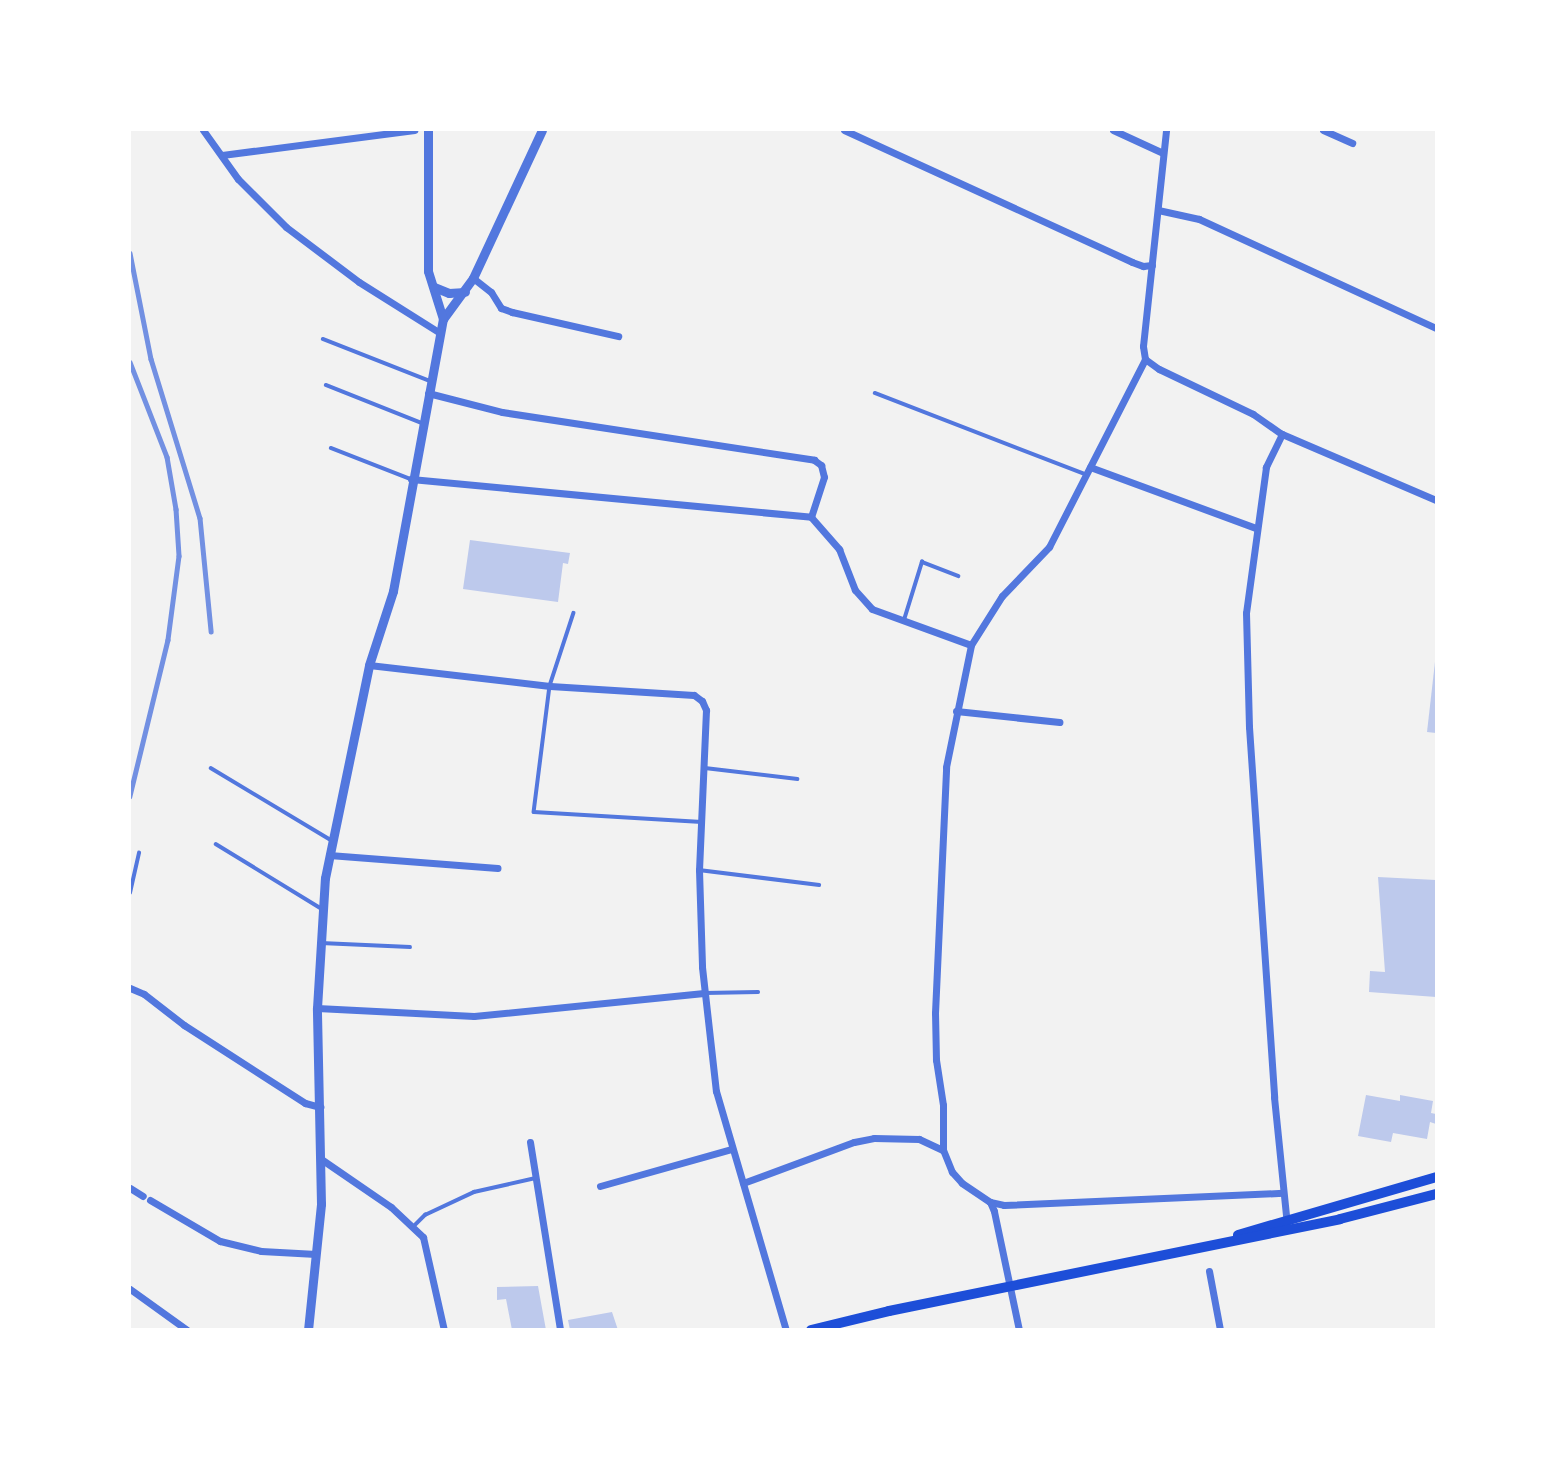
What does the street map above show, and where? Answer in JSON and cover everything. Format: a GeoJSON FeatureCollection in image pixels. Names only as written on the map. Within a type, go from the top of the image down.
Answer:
{"type":"FeatureCollection","features":[{"type":"Feature","properties":{"kind":"main road"},"geometry":{"type":"LineString","coordinates":[[1288,1225],[1437,1177]]}},
{"type":"Feature","properties":{"kind":"main road"},"geometry":{"type":"LineString","coordinates":[[811,1329],[1437,1194]]}},
{"type":"Feature","properties":{"kind":"street"},"geometry":{"type":"LineString","coordinates":[[203,130],[238,179],[286,228],[359,282],[440,333]]}},
{"type":"Feature","properties":{"kind":"street"},"geometry":{"type":"LineString","coordinates":[[222,155],[414,130]]}},
{"type":"Feature","properties":{"kind":"street"},"geometry":{"type":"LineString","coordinates":[[308,1329],[316,1254],[321,1159],[317,1007],[319,943],[331,840],[369,665],[393,591],[411,479],[443,319],[428,271],[428,130]]}},
{"type":"Feature","properties":{"kind":"street"},"geometry":{"type":"LineString","coordinates":[[443,319],[473,278],[542,130]]}},
{"type":"Feature","properties":{"kind":"street"},"geometry":{"type":"LineString","coordinates":[[844,130],[1132,262],[1152,265]]}},
{"type":"Feature","properties":{"kind":"street"},"geometry":{"type":"LineString","coordinates":[[1113,130],[1163,153]]}},
{"type":"Feature","properties":{"kind":"street"},"geometry":{"type":"LineString","coordinates":[[1166,130],[1143,346],[1145,359],[1049,547],[1002,596],[971,645],[956,711],[946,767],[936,975],[936,1060],[943,1105],[943,1150],[957,1177],[990,1202],[1004,1205],[1283,1193]]}},
{"type":"Feature","properties":{"kind":"street"},"geometry":{"type":"LineString","coordinates":[[1329,131],[1352,143]]}},
{"type":"Feature","properties":{"kind":"street"},"geometry":{"type":"LineString","coordinates":[[1158,210],[1199,219],[1437,328]]}},
{"type":"Feature","properties":{"kind":"street"},"geometry":{"type":"LineString","coordinates":[[473,278],[491,292],[501,308],[618,336]]}},
{"type":"Feature","properties":{"kind":"street"},"geometry":{"type":"LineString","coordinates":[[435,287],[449,293],[465,292]]}},
{"type":"Feature","properties":{"kind":"street"},"geometry":{"type":"LineString","coordinates":[[1145,359],[1159,369],[1253,414],[1282,434],[1437,500]]}},
{"type":"Feature","properties":{"kind":"street"},"geometry":{"type":"LineString","coordinates":[[428,393],[502,412],[814,460],[821,465],[824,477],[811,517]]}},
{"type":"Feature","properties":{"kind":"street"},"geometry":{"type":"LineString","coordinates":[[1282,434],[1266,467],[1255,528],[1246,613],[1248,701],[1283,1193],[1288,1225]]}},
{"type":"Feature","properties":{"kind":"street"},"geometry":{"type":"LineString","coordinates":[[1089,471],[1255,528]]}},
{"type":"Feature","properties":{"kind":"street"},"geometry":{"type":"LineString","coordinates":[[411,479],[811,517],[839,549],[861,600],[872,608],[971,645]]}},
{"type":"Feature","properties":{"kind":"street"},"geometry":{"type":"LineString","coordinates":[[369,665],[550,685],[694,695],[702,701],[706,710],[699,870],[704,993],[716,1091],[786,1329]]}},
{"type":"Feature","properties":{"kind":"street"},"geometry":{"type":"LineString","coordinates":[[956,711],[1059,722]]}},
{"type":"Feature","properties":{"kind":"street"},"geometry":{"type":"LineString","coordinates":[[329,855],[498,868]]}},
{"type":"Feature","properties":{"kind":"street"},"geometry":{"type":"LineString","coordinates":[[130,988],[144,994],[184,1025],[305,1103],[320,1107]]}},
{"type":"Feature","properties":{"kind":"street"},"geometry":{"type":"LineString","coordinates":[[317,1007],[474,1016],[704,993]]}},
{"type":"Feature","properties":{"kind":"street"},"geometry":{"type":"LineString","coordinates":[[743,1183],[854,1142],[874,1138],[919,1139],[943,1150]]}},
{"type":"Feature","properties":{"kind":"street"},"geometry":{"type":"LineString","coordinates":[[530,1142],[559,1329]]}},
{"type":"Feature","properties":{"kind":"street"},"geometry":{"type":"LineString","coordinates":[[600,1186],[732,1149]]}},
{"type":"Feature","properties":{"kind":"street"},"geometry":{"type":"LineString","coordinates":[[321,1159],[346,1174],[414,1226],[423,1237],[444,1329]]}},
{"type":"Feature","properties":{"kind":"street"},"geometry":{"type":"LineString","coordinates":[[130,1188],[220,1241],[261,1251],[316,1254]]}},
{"type":"Feature","properties":{"kind":"street"},"geometry":{"type":"LineString","coordinates":[[990,1202],[1019,1329]]}},
{"type":"Feature","properties":{"kind":"street"},"geometry":{"type":"LineString","coordinates":[[1209,1271],[1220,1329]]}},
{"type":"Feature","properties":{"kind":"street"},"geometry":{"type":"LineString","coordinates":[[130,1289],[187,1329]]}},
{"type":"Feature","properties":{"kind":"lane"},"geometry":{"type":"LineString","coordinates":[[323,339],[430,381]]}},
{"type":"Feature","properties":{"kind":"lane"},"geometry":{"type":"LineString","coordinates":[[326,385],[422,423]]}},
{"type":"Feature","properties":{"kind":"lane"},"geometry":{"type":"LineString","coordinates":[[875,393],[1089,471]]}},
{"type":"Feature","properties":{"kind":"lane"},"geometry":{"type":"LineString","coordinates":[[331,448],[411,479]]}},
{"type":"Feature","properties":{"kind":"lane"},"geometry":{"type":"LineString","coordinates":[[904,620],[922,562],[958,576]]}},
{"type":"Feature","properties":{"kind":"lane"},"geometry":{"type":"LineString","coordinates":[[574,613],[550,685],[534,813],[702,822]]}},
{"type":"Feature","properties":{"kind":"lane"},"geometry":{"type":"LineString","coordinates":[[211,768],[331,840]]}},
{"type":"Feature","properties":{"kind":"lane"},"geometry":{"type":"LineString","coordinates":[[704,768],[797,779]]}},
{"type":"Feature","properties":{"kind":"lane"},"geometry":{"type":"LineString","coordinates":[[216,844],[322,909]]}},
{"type":"Feature","properties":{"kind":"lane"},"geometry":{"type":"LineString","coordinates":[[130,893],[139,853]]}},
{"type":"Feature","properties":{"kind":"lane"},"geometry":{"type":"LineString","coordinates":[[699,870],[819,885]]}},
{"type":"Feature","properties":{"kind":"lane"},"geometry":{"type":"LineString","coordinates":[[319,943],[410,947]]}},
{"type":"Feature","properties":{"kind":"lane"},"geometry":{"type":"LineString","coordinates":[[704,993],[758,992]]}},
{"type":"Feature","properties":{"kind":"lane"},"geometry":{"type":"LineString","coordinates":[[414,1226],[425,1215],[474,1192],[536,1178]]}},
{"type":"Feature","properties":{"kind":"building"},"geometry":{"type":"Polygon","coordinates":[[[470,540],[570,553],[568,564],[563,563],[558,602],[463,589],[470,540]]]}},
{"type":"Feature","properties":{"kind":"building"},"geometry":{"type":"Polygon","coordinates":[[[1436,662],[1436,733],[1427,732],[1436,662]]]}},
{"type":"Feature","properties":{"kind":"building"},"geometry":{"type":"Polygon","coordinates":[[[1378,877],[1436,880],[1436,997],[1369,992],[1370,971],[1385,972],[1378,877]]]}},
{"type":"Feature","properties":{"kind":"building"},"geometry":{"type":"Polygon","coordinates":[[[1366,1095],[1400,1101],[1400,1095],[1433,1101],[1431,1113],[1436,1114],[1436,1124],[1430,1122],[1427,1139],[1393,1133],[1391,1142],[1358,1136],[1366,1095]]]}},
{"type":"Feature","properties":{"kind":"building"},"geometry":{"type":"Polygon","coordinates":[[[538,1286],[546,1330],[512,1330],[506,1299],[497,1300],[497,1287],[538,1286]]]}},
{"type":"Feature","properties":{"kind":"building"},"geometry":{"type":"Polygon","coordinates":[[[612,1312],[618,1330],[570,1330],[568,1320],[612,1312]]]}},
{"type":"Feature","properties":{"kind":"railway"},"geometry":{"type":"LineString","coordinates":[[130,253],[151,359],[200,518],[211,631]]}},
{"type":"Feature","properties":{"kind":"railway"},"geometry":{"type":"LineString","coordinates":[[130,362],[167,457],[176,509],[179,556],[168,640],[130,796]]}}]}
